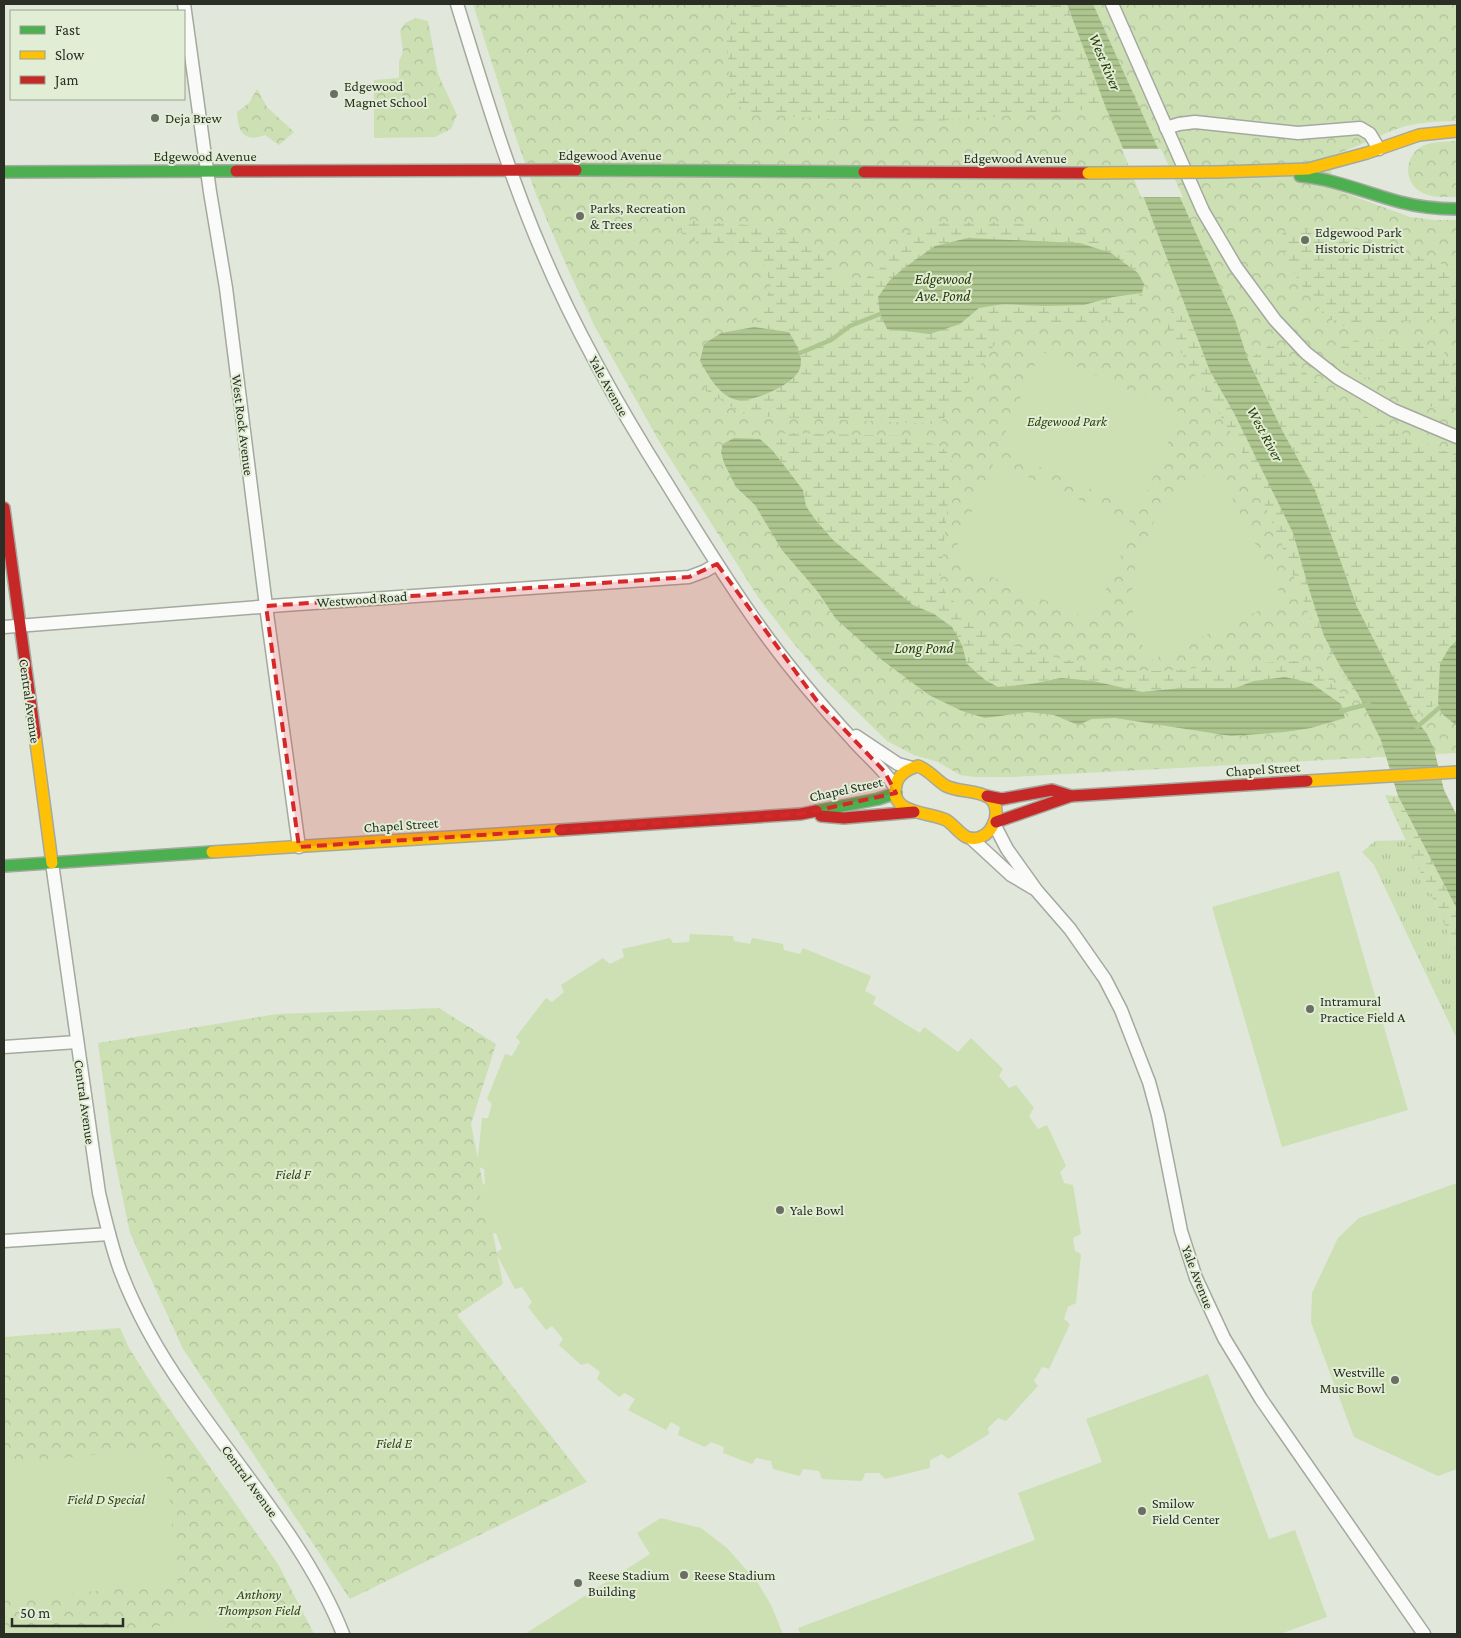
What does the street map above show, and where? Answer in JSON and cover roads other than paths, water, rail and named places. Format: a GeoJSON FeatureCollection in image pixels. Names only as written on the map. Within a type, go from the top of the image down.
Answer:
{"type":"FeatureCollection","features":[{"type":"Feature","properties":{"kind":"street","name":"Yale Avenue"},"geometry":{"type":"LineString","coordinates":[[457,4],[510,169],[543,254],[601,374],[626,419],[751,615],[817,701],[854,742],[884,771],[896,790]]}},
{"type":"Feature","properties":{"kind":"street"},"geometry":{"type":"LineString","coordinates":[[1112,4],[1203,211],[1218,238],[1257,297],[1292,340],[1320,364],[1364,394],[1414,419],[1457,437]]}},
{"type":"Feature","properties":{"kind":"street","name":"West Rock Avenue"},"geometry":{"type":"LineString","coordinates":[[185,11],[207,171],[226,288],[266,606],[299,847]]}},
{"type":"Feature","properties":{"kind":"street"},"geometry":{"type":"LineString","coordinates":[[1166,128],[1195,122],[1298,133],[1360,128],[1370,134],[1379,149]]}},
{"type":"Feature","properties":{"kind":"street","name":"Edgewood Avenue"},"geometry":{"type":"LineString","coordinates":[[4,172],[510,169],[1088,173],[1217,172],[1308,169],[1379,149],[1419,135],[1457,131]]}},
{"type":"Feature","properties":{"kind":"street","name":"Edgewood Avenue"},"geometry":{"type":"LineString","coordinates":[[1217,172],[1324,178],[1399,202],[1435,208],[1457,209]]}},
{"type":"Feature","properties":{"kind":"street","name":"Central Avenue"},"geometry":{"type":"LineString","coordinates":[[4,508],[77,1042],[99,1193],[109,1234],[120,1270],[154,1341],[184,1390],[289,1534],[320,1586],[342,1634]]}},
{"type":"Feature","properties":{"kind":"street","name":"Westwood Road"},"geometry":{"type":"LineString","coordinates":[[4,627],[266,606],[689,577],[717,564]]}},
{"type":"Feature","properties":{"kind":"street","name":"Yale Avenue"},"geometry":{"type":"LineString","coordinates":[[841,726],[898,764],[909,767]]}},
{"type":"Feature","properties":{"kind":"street","name":"Chapel Street"},"geometry":{"type":"LineString","coordinates":[[909,767],[918,766],[927,769],[947,786],[1002,799],[1052,790],[1071,796]]}},
{"type":"Feature","properties":{"kind":"street"},"geometry":{"type":"LineString","coordinates":[[909,767],[897,778],[896,790],[900,802],[914,812]]}},
{"type":"Feature","properties":{"kind":"street","name":"Chapel Street"},"geometry":{"type":"LineString","coordinates":[[801,814],[844,818],[914,812],[936,816],[949,822],[964,836],[972,839],[982,836],[995,823],[1071,796],[1457,772]]}},
{"type":"Feature","properties":{"kind":"street","name":"Chapel Street"},"geometry":{"type":"LineString","coordinates":[[4,866],[801,814],[878,799],[896,790]]}},
{"type":"Feature","properties":{"kind":"street"},"geometry":{"type":"LineString","coordinates":[[987,796],[997,814],[995,823]]}},
{"type":"Feature","properties":{"kind":"street","name":"Yale Avenue"},"geometry":{"type":"LineString","coordinates":[[995,823],[1007,850],[1037,891],[1076,937],[1105,979],[1133,1038],[1149,1082],[1158,1116],[1181,1231],[1196,1278],[1224,1338],[1261,1398],[1424,1634]]}},
{"type":"Feature","properties":{"kind":"street","name":"Yale Avenue"},"geometry":{"type":"LineString","coordinates":[[972,839],[1011,875],[1037,891]]}},
{"type":"Feature","properties":{"kind":"street"},"geometry":{"type":"LineString","coordinates":[[4,1047],[77,1042]]}},
{"type":"Feature","properties":{"kind":"street"},"geometry":{"type":"LineString","coordinates":[[4,1241],[109,1234]]}},
{"type":"Feature","properties":{"kind":"water","name":"West River"},"geometry":{"type":"Polygon","coordinates":[[[1067,4],[1093,4],[1235,320],[1248,360],[1283,432],[1315,490],[1357,607],[1413,716],[1427,734],[1434,749],[1444,790],[1457,816],[1457,909],[1398,796],[1381,740],[1358,694],[1324,636],[1293,533],[1234,413],[1210,371],[1067,4]]]}},
{"type":"Feature","properties":{"kind":"water","name":"Edgewood Ave. Pond"},"geometry":{"type":"Polygon","coordinates":[[[968,238],[1080,243],[1111,253],[1138,273],[1144,284],[1142,293],[1113,297],[1084,305],[1042,306],[1004,304],[979,308],[960,324],[930,334],[887,329],[880,314],[878,297],[890,280],[935,246],[968,238]]]}},
{"type":"Feature","properties":{"kind":"water"},"geometry":{"type":"Polygon","coordinates":[[[754,327],[789,332],[800,354],[800,368],[791,380],[773,391],[753,399],[737,400],[719,390],[700,361],[704,344],[721,333],[754,327]]]}},
{"type":"Feature","properties":{"kind":"water","name":"Long Pond"},"geometry":{"type":"Polygon","coordinates":[[[734,438],[760,439],[773,451],[803,490],[806,506],[814,518],[833,540],[913,605],[934,614],[952,627],[962,645],[967,664],[985,680],[998,687],[1031,684],[1061,678],[1093,681],[1142,692],[1181,688],[1235,688],[1254,681],[1285,677],[1311,683],[1341,704],[1345,718],[1311,728],[1231,736],[1115,718],[1092,719],[1078,725],[1054,715],[1028,712],[985,718],[962,711],[929,695],[882,660],[836,619],[818,592],[782,550],[755,505],[736,487],[724,463],[721,452],[723,444],[734,438]]]}},
{"type":"Feature","properties":{"kind":"water"},"geometry":{"type":"Polygon","coordinates":[[[1457,640],[1457,726],[1441,713],[1438,703],[1440,664],[1449,648],[1457,640]]]}},
{"type":"Feature","properties":{"kind":"waterway"},"geometry":{"type":"LineString","coordinates":[[800,353],[831,340],[850,326],[880,314]]}},
{"type":"Feature","properties":{"kind":"waterway"},"geometry":{"type":"LineString","coordinates":[[1341,711],[1369,704]]}},
{"type":"Feature","properties":{"kind":"waterway"},"geometry":{"type":"LineString","coordinates":[[1417,727],[1439,708]]}},
{"type":"Feature","properties":{"kind":"place","name":"Edgewood Magnet School"},"geometry":{"type":"Point","coordinates":[334,94]}},
{"type":"Feature","properties":{"kind":"place","name":"Deja Brew"},"geometry":{"type":"Point","coordinates":[155,118]}},
{"type":"Feature","properties":{"kind":"place","name":"Parks, Recreation & Trees"},"geometry":{"type":"Point","coordinates":[580,216]}},
{"type":"Feature","properties":{"kind":"place","name":"Edgewood Park Historic District"},"geometry":{"type":"Point","coordinates":[1305,240]}},
{"type":"Feature","properties":{"kind":"place","name":"Intramural Practice Field A"},"geometry":{"type":"Point","coordinates":[1310,1009]}},
{"type":"Feature","properties":{"kind":"place","name":"Yale Bowl"},"geometry":{"type":"Point","coordinates":[780,1210]}},
{"type":"Feature","properties":{"kind":"place","name":"Westville Music Bowl"},"geometry":{"type":"Point","coordinates":[1395,1380]}},
{"type":"Feature","properties":{"kind":"place","name":"Smilow Field Center"},"geometry":{"type":"Point","coordinates":[1142,1511]}},
{"type":"Feature","properties":{"kind":"place","name":"Reese Stadium"},"geometry":{"type":"Point","coordinates":[684,1575]}},
{"type":"Feature","properties":{"kind":"place","name":"Reese Stadium Building"},"geometry":{"type":"Point","coordinates":[578,1583]}},
{"type":"Feature","properties":{"kind":"park label","name":"Edgewood Park"},"geometry":{"type":"Point","coordinates":[1067,421]}},
{"type":"Feature","properties":{"kind":"park label","name":"Field F"},"geometry":{"type":"Point","coordinates":[293,1174]}},
{"type":"Feature","properties":{"kind":"park label","name":"Field E"},"geometry":{"type":"Point","coordinates":[394,1443]}},
{"type":"Feature","properties":{"kind":"park label","name":"Field D Special"},"geometry":{"type":"Point","coordinates":[106,1499]}},
{"type":"Feature","properties":{"kind":"park label","name":"Anthony Thompson Field"},"geometry":{"type":"Point","coordinates":[259,1602]}}]}
